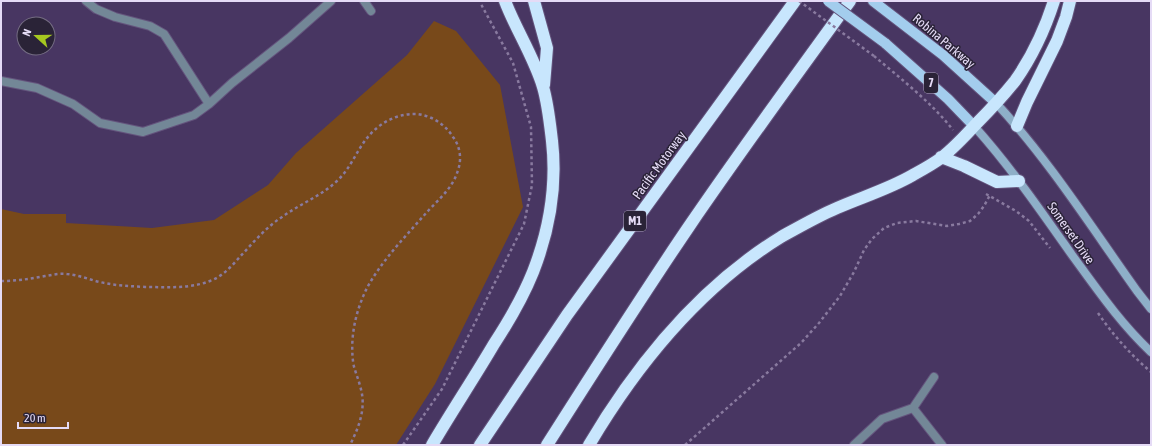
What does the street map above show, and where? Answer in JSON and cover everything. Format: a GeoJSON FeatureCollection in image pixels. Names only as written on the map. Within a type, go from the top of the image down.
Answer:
{"type":"FeatureCollection","features":[{"type":"Feature","properties":{"kind":"highway"},"geometry":{"type":"LineString","coordinates":[[432,445],[518,304],[533,272],[549,217],[554,158],[544,88],[527,46],[505,1]]}},
{"type":"Feature","properties":{"kind":"highway"},"geometry":{"type":"LineString","coordinates":[[534,1],[547,48],[544,88]]}},
{"type":"Feature","properties":{"kind":"highway","name":"Pacific Motorway"},"geometry":{"type":"LineString","coordinates":[[480,445],[567,316],[795,1]]}},
{"type":"Feature","properties":{"kind":"highway"},"geometry":{"type":"LineString","coordinates":[[546,445],[690,224],[850,1]]}},
{"type":"Feature","properties":{"kind":"highway"},"geometry":{"type":"LineString","coordinates":[[589,445],[614,405],[662,342],[717,286],[750,259],[781,237],[836,209],[912,176],[941,158],[974,126],[1015,81],[1034,49],[1048,20],[1054,1]]}},
{"type":"Feature","properties":{"kind":"highway"},"geometry":{"type":"LineString","coordinates":[[1017,126],[1026,102],[1057,41],[1070,1]]}},
{"type":"Feature","properties":{"kind":"highway"},"geometry":{"type":"LineString","coordinates":[[941,158],[964,166],[997,182],[1019,181]]}},
{"type":"Feature","properties":{"kind":"main road","name":"7"},"geometry":{"type":"LineString","coordinates":[[828,1],[885,43],[944,94],[974,126]]}},
{"type":"Feature","properties":{"kind":"main road","name":"Robina Parkway"},"geometry":{"type":"LineString","coordinates":[[873,1],[901,21],[943,55],[996,103]]}},
{"type":"Feature","properties":{"kind":"main road","name":"Somerset Drive"},"geometry":{"type":"LineString","coordinates":[[996,103],[1017,126],[1051,170],[1137,291],[1151,308]]}},
{"type":"Feature","properties":{"kind":"main road","name":"Somerset Drive"},"geometry":{"type":"LineString","coordinates":[[974,126],[993,147],[1019,181],[1107,304],[1134,336],[1151,352]]}},
{"type":"Feature","properties":{"kind":"street"},"geometry":{"type":"LineString","coordinates":[[86,1],[96,9],[115,17],[150,26],[164,34],[209,104]]}},
{"type":"Feature","properties":{"kind":"street"},"geometry":{"type":"LineString","coordinates":[[1,81],[37,88],[73,104],[100,123],[143,132],[194,115],[289,38],[331,1]]}},
{"type":"Feature","properties":{"kind":"street"},"geometry":{"type":"LineString","coordinates":[[364,1],[371,11]]}},
{"type":"Feature","properties":{"kind":"street"},"geometry":{"type":"LineString","coordinates":[[854,445],[882,419],[913,408],[934,377]]}},
{"type":"Feature","properties":{"kind":"street"},"geometry":{"type":"LineString","coordinates":[[913,408],[942,445]]}},
{"type":"Feature","properties":{"kind":"path"},"geometry":{"type":"LineString","coordinates":[[403,445],[442,388],[472,330],[524,224],[532,185],[531,127],[513,63],[482,6],[481,1]]}},
{"type":"Feature","properties":{"kind":"path"},"geometry":{"type":"LineString","coordinates":[[799,1],[874,56],[915,91],[952,129]]}},
{"type":"Feature","properties":{"kind":"path"},"geometry":{"type":"LineString","coordinates":[[1,281],[16,281],[58,274],[77,276],[123,286],[183,287],[209,282],[218,278],[227,271],[281,218],[305,202],[316,197],[336,182],[350,164],[363,142],[387,120],[416,114],[431,118],[443,125],[455,138],[459,147],[460,158],[458,171],[452,184],[443,197],[431,208],[384,261],[367,289],[361,303],[352,333],[352,348],[354,368],[361,388],[363,400],[357,430],[350,445]]}},
{"type":"Feature","properties":{"kind":"path"},"geometry":{"type":"LineString","coordinates":[[685,445],[801,342],[819,323],[840,296],[854,272],[864,250],[872,239],[884,228],[897,223],[916,221],[947,226],[970,221],[984,206],[997,182]]}},
{"type":"Feature","properties":{"kind":"path"},"geometry":{"type":"LineString","coordinates":[[984,193],[1016,211],[1029,221],[1052,250]]}},
{"type":"Feature","properties":{"kind":"path"},"geometry":{"type":"LineString","coordinates":[[1098,313],[1107,326],[1132,354],[1151,372]]}},
{"type":"Feature","properties":{"kind":"shaded area"},"geometry":{"type":"Polygon","coordinates":[[[434,21],[456,31],[500,85],[523,207],[435,384],[396,445],[1,445],[1,209],[24,214],[66,214],[66,223],[152,228],[214,220],[268,185],[296,153],[407,55],[434,21]]]}}]}
